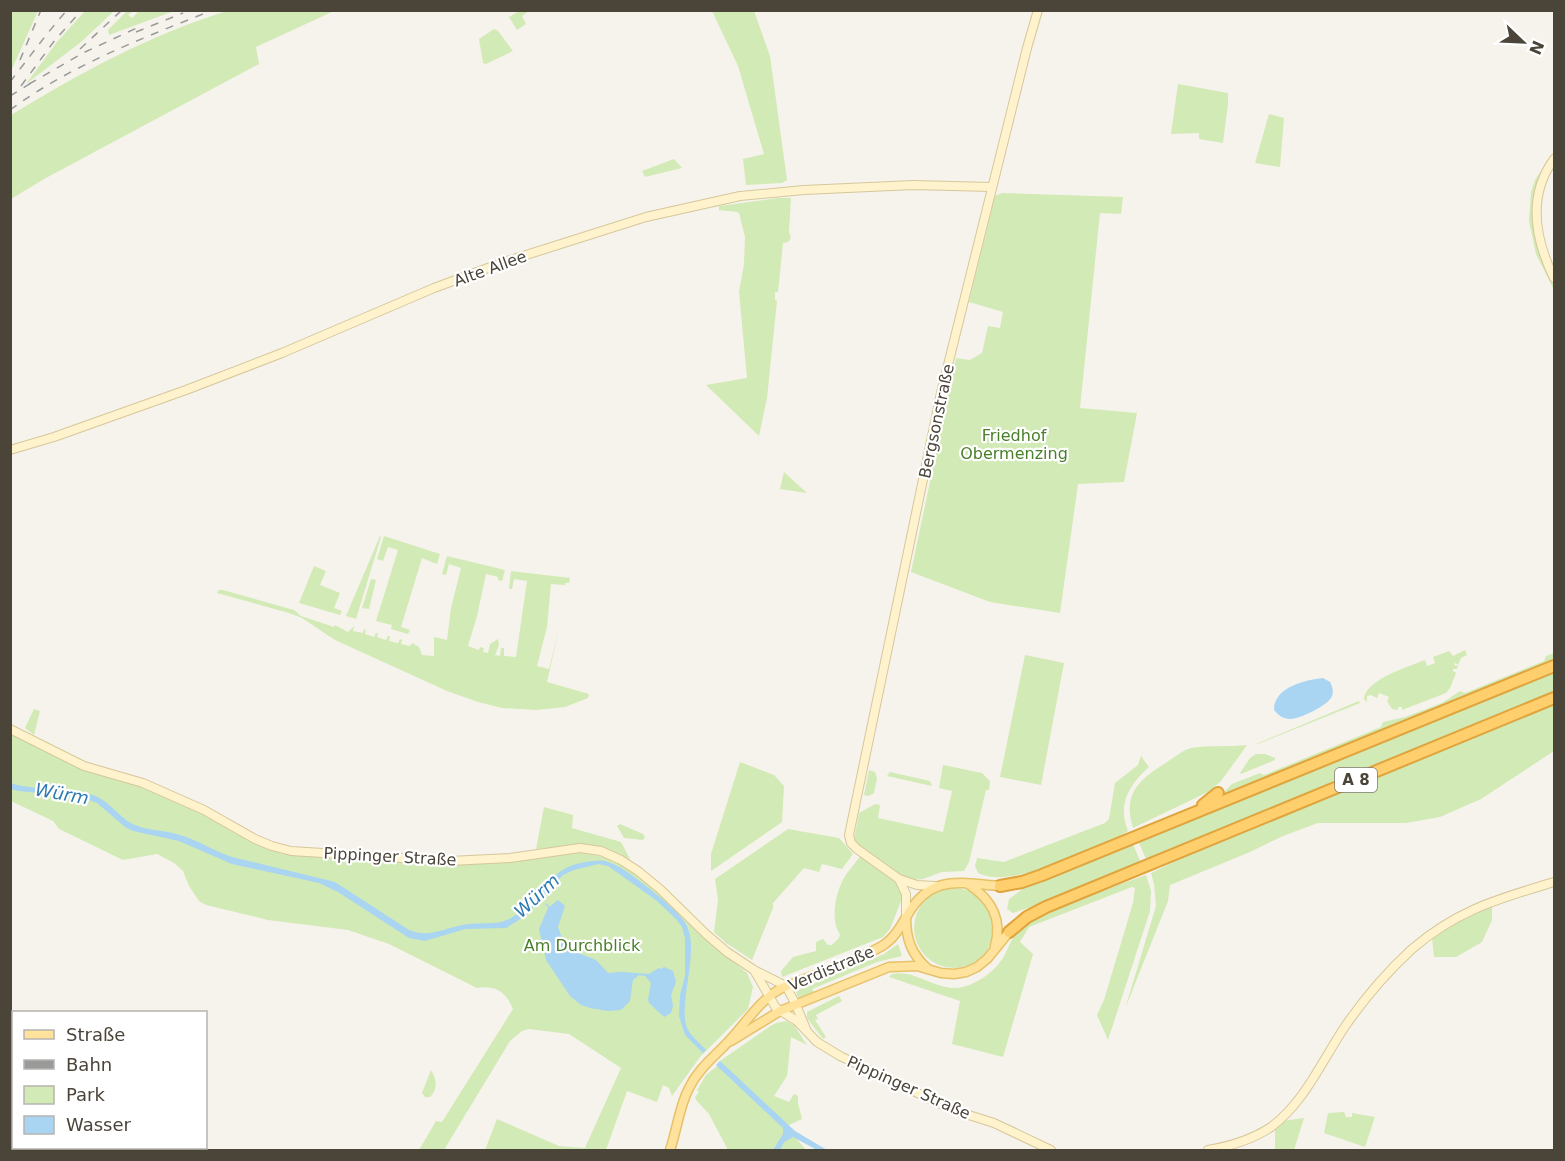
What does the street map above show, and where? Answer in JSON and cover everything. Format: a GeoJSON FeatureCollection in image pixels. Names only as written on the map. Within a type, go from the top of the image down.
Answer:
{"type":"FeatureCollection","features":[{"type":"Feature","properties":{"kind":"highway","name":"A 8"},"geometry":{"type":"LineString","coordinates":[[1000,886],[1042,875],[1554,666]]}},
{"type":"Feature","properties":{"kind":"highway","name":"A 8"},"geometry":{"type":"LineString","coordinates":[[1009,932],[1027,917],[1046,907],[1554,698]]}},
{"type":"Feature","properties":{"kind":"highway"},"geometry":{"type":"LineString","coordinates":[[1194,813],[1218,793]]}},
{"type":"Feature","properties":{"kind":"main road"},"geometry":{"type":"LineString","coordinates":[[935,886],[946,883],[1000,886]]}},
{"type":"Feature","properties":{"kind":"main road"},"geometry":{"type":"LineString","coordinates":[[968,884],[984,895],[995,911],[998,930],[994,949]]}},
{"type":"Feature","properties":{"kind":"main road","name":"Verdistraße"},"geometry":{"type":"LineString","coordinates":[[728,1043],[768,997],[786,986],[884,945],[898,931],[923,893],[935,886]]}},
{"type":"Feature","properties":{"kind":"main road"},"geometry":{"type":"LineString","coordinates":[[906,916],[908,941],[913,952],[930,970]]}},
{"type":"Feature","properties":{"kind":"main road","name":"Verdistraße"},"geometry":{"type":"LineString","coordinates":[[670,1150],[688,1089],[707,1062],[728,1043],[780,1011],[889,967],[917,966],[954,974],[966,972],[977,967],[1009,932]]}},
{"type":"Feature","properties":{"kind":"street","name":"Bergsonstraße"},"geometry":{"type":"LineString","coordinates":[[899,879],[856,849],[849,835],[941,393],[1038,10]]}},
{"type":"Feature","properties":{"kind":"street"},"geometry":{"type":"LineString","coordinates":[[1554,159],[1540,188],[1536,217],[1541,249],[1554,278]]}},
{"type":"Feature","properties":{"kind":"street","name":"Alte Allee"},"geometry":{"type":"LineString","coordinates":[[10,450],[54,437],[186,390],[282,353],[434,288],[636,220],[720,200],[804,189],[911,185],[992,187]]}},
{"type":"Feature","properties":{"kind":"street","name":"Pippinger Straße"},"geometry":{"type":"LineString","coordinates":[[10,729],[84,766],[152,786],[204,810],[255,839],[291,851],[450,861],[510,858],[580,848],[601,851],[638,871],[709,937],[754,970],[786,986],[806,1029]]}},
{"type":"Feature","properties":{"kind":"street"},"geometry":{"type":"LineString","coordinates":[[899,879],[917,885],[935,886]]}},
{"type":"Feature","properties":{"kind":"street"},"geometry":{"type":"LineString","coordinates":[[899,879],[906,894],[906,916]]}},
{"type":"Feature","properties":{"kind":"street"},"geometry":{"type":"LineString","coordinates":[[1208,1150],[1247,1140],[1285,1116],[1303,1093],[1343,1029],[1362,1005],[1412,950],[1441,926],[1482,904],[1554,882]]}},
{"type":"Feature","properties":{"kind":"street","name":"Pippinger Straße"},"geometry":{"type":"LineString","coordinates":[[754,970],[768,997],[780,1011],[797,1021],[820,1043],[869,1071],[953,1110],[994,1123],[1051,1150]]}},
{"type":"Feature","properties":{"kind":"green space"},"geometry":{"type":"Polygon","coordinates":[[[230,10],[334,11],[256,47],[259,64],[11,199],[11,115],[63,84],[144,43],[230,10]]]}},
{"type":"Feature","properties":{"kind":"green space"},"geometry":{"type":"Polygon","coordinates":[[[10,11],[38,11],[11,71],[10,11]]]}},
{"type":"Feature","properties":{"kind":"green space"},"geometry":{"type":"Polygon","coordinates":[[[85,11],[114,11],[81,42],[26,84],[57,42],[85,11]]]}},
{"type":"Feature","properties":{"kind":"green space"},"geometry":{"type":"Polygon","coordinates":[[[127,11],[133,11],[128,15],[132,18],[139,11],[174,11],[109,35],[108,30],[127,11]]]}},
{"type":"Feature","properties":{"kind":"green space"},"geometry":{"type":"Polygon","coordinates":[[[519,11],[529,11],[522,16],[526,24],[517,30],[509,17],[519,11]]]}},
{"type":"Feature","properties":{"kind":"green space"},"geometry":{"type":"Polygon","coordinates":[[[712,11],[754,11],[770,56],[787,180],[782,183],[746,185],[743,159],[764,154],[738,66],[712,11]]]}},
{"type":"Feature","properties":{"kind":"green space"},"geometry":{"type":"Polygon","coordinates":[[[494,29],[513,51],[486,64],[483,63],[479,39],[494,29]]]}},
{"type":"Feature","properties":{"kind":"green space"},"geometry":{"type":"Polygon","coordinates":[[[1178,84],[1228,93],[1223,143],[1199,139],[1199,133],[1171,134],[1178,84]]]}},
{"type":"Feature","properties":{"kind":"green space"},"geometry":{"type":"Polygon","coordinates":[[[1269,114],[1284,118],[1280,167],[1255,163],[1269,114]]]}},
{"type":"Feature","properties":{"kind":"green space"},"geometry":{"type":"Polygon","coordinates":[[[1554,151],[1537,197],[1533,223],[1537,246],[1554,285],[1554,290],[1536,254],[1529,221],[1531,192],[1535,180],[1554,151]]]}},
{"type":"Feature","properties":{"kind":"green space"},"geometry":{"type":"Polygon","coordinates":[[[674,159],[682,168],[645,177],[642,171],[674,159]]]}},
{"type":"Feature","properties":{"kind":"green space","name":"Friedhof Obermenzing"},"geometry":{"type":"Polygon","coordinates":[[[1002,193],[1123,197],[1121,214],[1100,213],[1080,408],[1137,413],[1124,482],[1078,484],[1060,613],[990,602],[911,572],[956,358],[970,360],[982,353],[988,326],[1000,328],[1003,312],[969,302],[995,196],[1002,193]]]}},
{"type":"Feature","properties":{"kind":"green space"},"geometry":{"type":"Polygon","coordinates":[[[791,198],[789,232],[791,238],[788,242],[783,243],[778,292],[775,292],[777,301],[767,398],[759,436],[706,385],[747,378],[739,292],[744,264],[745,237],[739,213],[719,210],[719,206],[791,198]]]}},
{"type":"Feature","properties":{"kind":"green space"},"geometry":{"type":"Polygon","coordinates":[[[784,472],[807,493],[780,489],[784,472]]]}},
{"type":"Feature","properties":{"kind":"green space"},"geometry":{"type":"Polygon","coordinates":[[[380,536],[356,619],[346,616],[380,536]]]}},
{"type":"Feature","properties":{"kind":"green space"},"geometry":{"type":"Polygon","coordinates":[[[384,536],[440,554],[437,564],[422,558],[401,627],[410,630],[408,634],[391,629],[392,625],[376,621],[398,550],[388,547],[383,561],[377,559],[384,536]]]}},
{"type":"Feature","properties":{"kind":"green space"},"geometry":{"type":"Polygon","coordinates":[[[447,556],[505,570],[502,581],[498,580],[498,577],[486,574],[468,646],[479,650],[480,647],[484,648],[483,652],[488,653],[490,644],[498,639],[499,645],[495,655],[500,656],[501,648],[504,648],[504,656],[516,657],[527,581],[514,579],[512,589],[509,589],[511,571],[570,578],[569,583],[565,585],[551,584],[547,627],[537,666],[549,669],[559,629],[547,682],[589,694],[588,698],[565,707],[536,710],[502,708],[478,702],[447,691],[335,640],[302,618],[217,593],[223,590],[294,610],[301,616],[334,627],[335,625],[348,632],[354,626],[353,631],[363,633],[364,629],[365,634],[374,637],[376,633],[378,633],[377,637],[386,640],[390,636],[389,641],[398,643],[400,639],[401,644],[410,646],[412,643],[419,647],[422,655],[434,656],[434,637],[447,640],[451,608],[461,568],[449,564],[446,575],[442,574],[447,556]]]}},
{"type":"Feature","properties":{"kind":"green space"},"geometry":{"type":"Polygon","coordinates":[[[314,566],[326,571],[320,585],[340,593],[334,608],[342,611],[340,615],[299,603],[314,566]]]}},
{"type":"Feature","properties":{"kind":"green space"},"geometry":{"type":"Polygon","coordinates":[[[371,579],[376,580],[369,609],[362,608],[371,579]]]}},
{"type":"Feature","properties":{"kind":"green space"},"geometry":{"type":"Polygon","coordinates":[[[1465,650],[1467,655],[1461,658],[1458,665],[1455,663],[1454,665],[1458,666],[1457,669],[1453,669],[1456,673],[1446,693],[1402,710],[1402,707],[1398,707],[1398,710],[1392,709],[1387,701],[1389,697],[1379,693],[1377,698],[1367,696],[1367,702],[1364,699],[1372,685],[1389,675],[1425,660],[1427,666],[1435,663],[1433,657],[1449,651],[1453,656],[1465,650]]]}},
{"type":"Feature","properties":{"kind":"green space"},"geometry":{"type":"Polygon","coordinates":[[[1554,653],[1554,661],[1221,795],[1232,784],[1260,773],[1264,775],[1381,727],[1383,722],[1405,717],[1442,703],[1460,691],[1465,693],[1544,661],[1546,656],[1554,653]]]}},
{"type":"Feature","properties":{"kind":"green space"},"geometry":{"type":"Polygon","coordinates":[[[1025,655],[1064,663],[1041,785],[1000,777],[1025,655]]]}},
{"type":"Feature","properties":{"kind":"green space"},"geometry":{"type":"Polygon","coordinates":[[[1554,670],[1553,694],[1147,861],[1138,841],[1554,670]]]}},
{"type":"Feature","properties":{"kind":"green space"},"geometry":{"type":"Polygon","coordinates":[[[1359,701],[1360,703],[1255,745],[1256,744],[1359,701]]]}},
{"type":"Feature","properties":{"kind":"green space"},"geometry":{"type":"Polygon","coordinates":[[[1554,704],[1554,751],[1481,799],[1440,817],[1406,823],[1318,823],[1170,885],[1168,901],[1125,1009],[1156,906],[1151,873],[1195,852],[1554,704]]]}},
{"type":"Feature","properties":{"kind":"green space"},"geometry":{"type":"Polygon","coordinates":[[[34,709],[40,711],[34,735],[25,728],[34,709]]]}},
{"type":"Feature","properties":{"kind":"green space","name":"Am Durchblick"},"geometry":{"type":"Polygon","coordinates":[[[11,733],[85,770],[145,787],[196,809],[254,842],[282,854],[419,862],[579,852],[613,859],[652,886],[701,935],[747,973],[753,987],[748,1009],[700,1057],[672,1096],[669,1088],[663,1085],[657,1102],[627,1091],[606,1150],[485,1150],[497,1119],[559,1146],[585,1148],[621,1068],[569,1034],[529,1029],[522,1031],[510,1041],[444,1150],[419,1150],[436,1121],[442,1122],[513,1009],[504,994],[495,989],[477,988],[389,944],[348,930],[268,920],[206,905],[199,901],[183,871],[157,854],[123,860],[59,829],[53,821],[11,801],[11,733]]]}},
{"type":"Feature","properties":{"kind":"green space"},"geometry":{"type":"Polygon","coordinates":[[[1247,745],[1221,781],[1210,791],[1133,828],[1130,816],[1132,796],[1141,781],[1157,768],[1191,748],[1247,745]]]}},
{"type":"Feature","properties":{"kind":"green space"},"geometry":{"type":"Polygon","coordinates":[[[1256,754],[1265,754],[1275,760],[1241,774],[1250,758],[1256,754]]]}},
{"type":"Feature","properties":{"kind":"green space"},"geometry":{"type":"Polygon","coordinates":[[[1141,756],[1149,767],[1136,781],[1127,796],[1124,812],[1128,831],[1069,858],[1029,872],[993,877],[978,873],[975,866],[977,858],[1004,862],[1105,823],[1109,819],[1115,783],[1138,765],[1141,756]]]}},
{"type":"Feature","properties":{"kind":"green space"},"geometry":{"type":"Polygon","coordinates":[[[740,762],[774,775],[784,786],[782,822],[711,871],[711,854],[740,762]]]}},
{"type":"Feature","properties":{"kind":"green space"},"geometry":{"type":"Polygon","coordinates":[[[943,765],[982,773],[990,781],[969,862],[964,871],[942,872],[923,879],[909,880],[855,843],[859,813],[875,804],[880,805],[878,818],[943,832],[952,791],[939,788],[943,765]]]}},
{"type":"Feature","properties":{"kind":"green space"},"geometry":{"type":"Polygon","coordinates":[[[869,770],[875,772],[877,778],[874,793],[869,796],[864,795],[869,770]]]}},
{"type":"Feature","properties":{"kind":"green space"},"geometry":{"type":"Polygon","coordinates":[[[890,772],[930,781],[932,786],[887,776],[890,772]]]}},
{"type":"Feature","properties":{"kind":"green space"},"geometry":{"type":"Polygon","coordinates":[[[544,807],[573,815],[572,828],[621,842],[630,859],[594,847],[562,846],[536,849],[544,807]]]}},
{"type":"Feature","properties":{"kind":"green space"},"geometry":{"type":"Polygon","coordinates":[[[620,824],[645,837],[643,840],[624,838],[617,826],[620,824]]]}},
{"type":"Feature","properties":{"kind":"green space"},"geometry":{"type":"Polygon","coordinates":[[[788,829],[839,838],[853,854],[842,869],[822,864],[819,872],[804,868],[773,903],[752,960],[714,932],[718,900],[715,879],[788,829]]]}},
{"type":"Feature","properties":{"kind":"green space"},"geometry":{"type":"Polygon","coordinates":[[[1133,844],[1141,863],[1030,910],[1028,908],[1013,913],[1007,909],[1009,899],[1024,888],[1133,844]]]}},
{"type":"Feature","properties":{"kind":"green space"},"geometry":{"type":"Polygon","coordinates":[[[860,856],[897,882],[901,892],[901,901],[890,929],[883,937],[782,977],[781,971],[793,957],[816,951],[816,942],[823,939],[828,945],[832,945],[839,938],[835,916],[837,896],[845,877],[860,856]]]}},
{"type":"Feature","properties":{"kind":"green space"},"geometry":{"type":"Polygon","coordinates":[[[1146,875],[1151,891],[1150,911],[1108,1040],[1097,1015],[1104,1000],[1133,903],[1135,888],[1132,887],[1029,927],[1020,942],[1033,954],[1003,1057],[952,1044],[960,1001],[889,977],[892,974],[901,973],[944,987],[969,985],[980,980],[995,968],[1016,934],[1028,923],[1084,898],[1146,875]]]}},
{"type":"Feature","properties":{"kind":"green space"},"geometry":{"type":"Polygon","coordinates":[[[1554,878],[1504,894],[1456,915],[1390,966],[1409,947],[1446,919],[1485,900],[1554,878]]]}},
{"type":"Feature","properties":{"kind":"green space"},"geometry":{"type":"Polygon","coordinates":[[[954,888],[969,891],[982,900],[991,913],[994,928],[991,943],[982,956],[969,965],[954,968],[939,965],[926,956],[917,943],[914,928],[917,913],[926,900],[939,891],[954,888]]]}},
{"type":"Feature","properties":{"kind":"green space"},"geometry":{"type":"Polygon","coordinates":[[[1492,905],[1492,920],[1482,942],[1456,957],[1434,957],[1432,938],[1443,928],[1492,905]]]}},
{"type":"Feature","properties":{"kind":"green space"},"geometry":{"type":"Polygon","coordinates":[[[898,944],[902,956],[877,962],[812,989],[814,992],[798,998],[796,988],[801,989],[884,954],[898,944]]]}},
{"type":"Feature","properties":{"kind":"green space"},"geometry":{"type":"Polygon","coordinates":[[[839,996],[842,1001],[816,1015],[818,1019],[815,1020],[826,1037],[823,1039],[807,1018],[807,1012],[839,996]]]}},
{"type":"Feature","properties":{"kind":"green space"},"geometry":{"type":"Polygon","coordinates":[[[786,1021],[794,1025],[807,1045],[791,1037],[787,1076],[774,1096],[789,1102],[794,1094],[798,1096],[802,1119],[789,1125],[777,1116],[806,1150],[728,1150],[709,1114],[696,1100],[695,1097],[699,1092],[697,1090],[706,1075],[721,1063],[720,1061],[769,1027],[786,1021]]]}},
{"type":"Feature","properties":{"kind":"green space"},"geometry":{"type":"Polygon","coordinates":[[[431,1070],[435,1088],[430,1097],[425,1097],[422,1093],[431,1070]]]}},
{"type":"Feature","properties":{"kind":"green space"},"geometry":{"type":"Polygon","coordinates":[[[1344,1112],[1346,1117],[1352,1117],[1352,1113],[1375,1117],[1365,1147],[1324,1133],[1328,1113],[1344,1112]]]}},
{"type":"Feature","properties":{"kind":"green space"},"geometry":{"type":"Polygon","coordinates":[[[1304,1118],[1294,1150],[1275,1150],[1275,1128],[1283,1121],[1304,1118]]]}},
{"type":"Feature","properties":{"kind":"water"},"geometry":{"type":"Polygon","coordinates":[[[1323,678],[1330,682],[1332,696],[1314,711],[1290,719],[1274,710],[1275,702],[1285,690],[1300,683],[1323,678]]]}},
{"type":"Feature","properties":{"kind":"water","name":"Würm"},"geometry":{"type":"Polygon","coordinates":[[[11,783],[21,786],[73,790],[93,795],[104,801],[129,822],[140,827],[175,833],[232,857],[335,882],[409,930],[423,933],[468,924],[505,921],[522,911],[562,870],[573,865],[600,860],[614,864],[625,870],[672,908],[684,921],[689,931],[691,957],[685,1000],[686,1025],[706,1050],[703,1053],[685,1035],[679,1016],[680,995],[685,976],[685,938],[682,927],[657,901],[608,866],[598,864],[563,875],[525,916],[506,928],[465,929],[425,941],[409,938],[338,892],[319,883],[232,864],[179,841],[133,831],[97,803],[81,797],[19,791],[11,789],[11,783]]]}},
{"type":"Feature","properties":{"kind":"water"},"geometry":{"type":"Polygon","coordinates":[[[558,900],[565,906],[558,927],[562,938],[576,952],[596,960],[608,973],[649,974],[664,967],[673,971],[676,982],[671,995],[673,1006],[671,1013],[664,1017],[649,1003],[651,983],[645,976],[639,975],[633,980],[630,1001],[621,1010],[608,1011],[590,1008],[581,1005],[570,996],[546,960],[539,929],[548,908],[558,900]]]}},
{"type":"Feature","properties":{"kind":"water"},"geometry":{"type":"Polygon","coordinates":[[[720,1061],[795,1131],[827,1150],[817,1150],[793,1137],[784,1142],[780,1150],[773,1150],[783,1134],[783,1128],[716,1065],[720,1061]]]}},
{"type":"Feature","properties":{"kind":"waterway","name":"Würm"},"geometry":{"type":"LineString","coordinates":[[546,904],[549,907]]}},
{"type":"Feature","properties":{"kind":"railway"},"geometry":{"type":"LineString","coordinates":[[20,60],[41,10]]}},
{"type":"Feature","properties":{"kind":"railway"},"geometry":{"type":"LineString","coordinates":[[10,82],[67,10]]}},
{"type":"Feature","properties":{"kind":"railway"},"geometry":{"type":"LineString","coordinates":[[21,86],[55,40],[82,10]]}},
{"type":"Feature","properties":{"kind":"railway"},"geometry":{"type":"LineString","coordinates":[[80,49],[122,10]]}},
{"type":"Feature","properties":{"kind":"railway"},"geometry":{"type":"LineString","coordinates":[[10,110],[33,94],[83,66],[134,42],[213,10]]}},
{"type":"Feature","properties":{"kind":"railway"},"geometry":{"type":"LineString","coordinates":[[136,32],[183,13]]}},
{"type":"Feature","properties":{"kind":"railway"},"geometry":{"type":"LineString","coordinates":[[29,84],[85,52],[141,26]]}},
{"type":"Feature","properties":{"kind":"railway"},"geometry":{"type":"LineString","coordinates":[[10,96],[36,80]]}}]}
